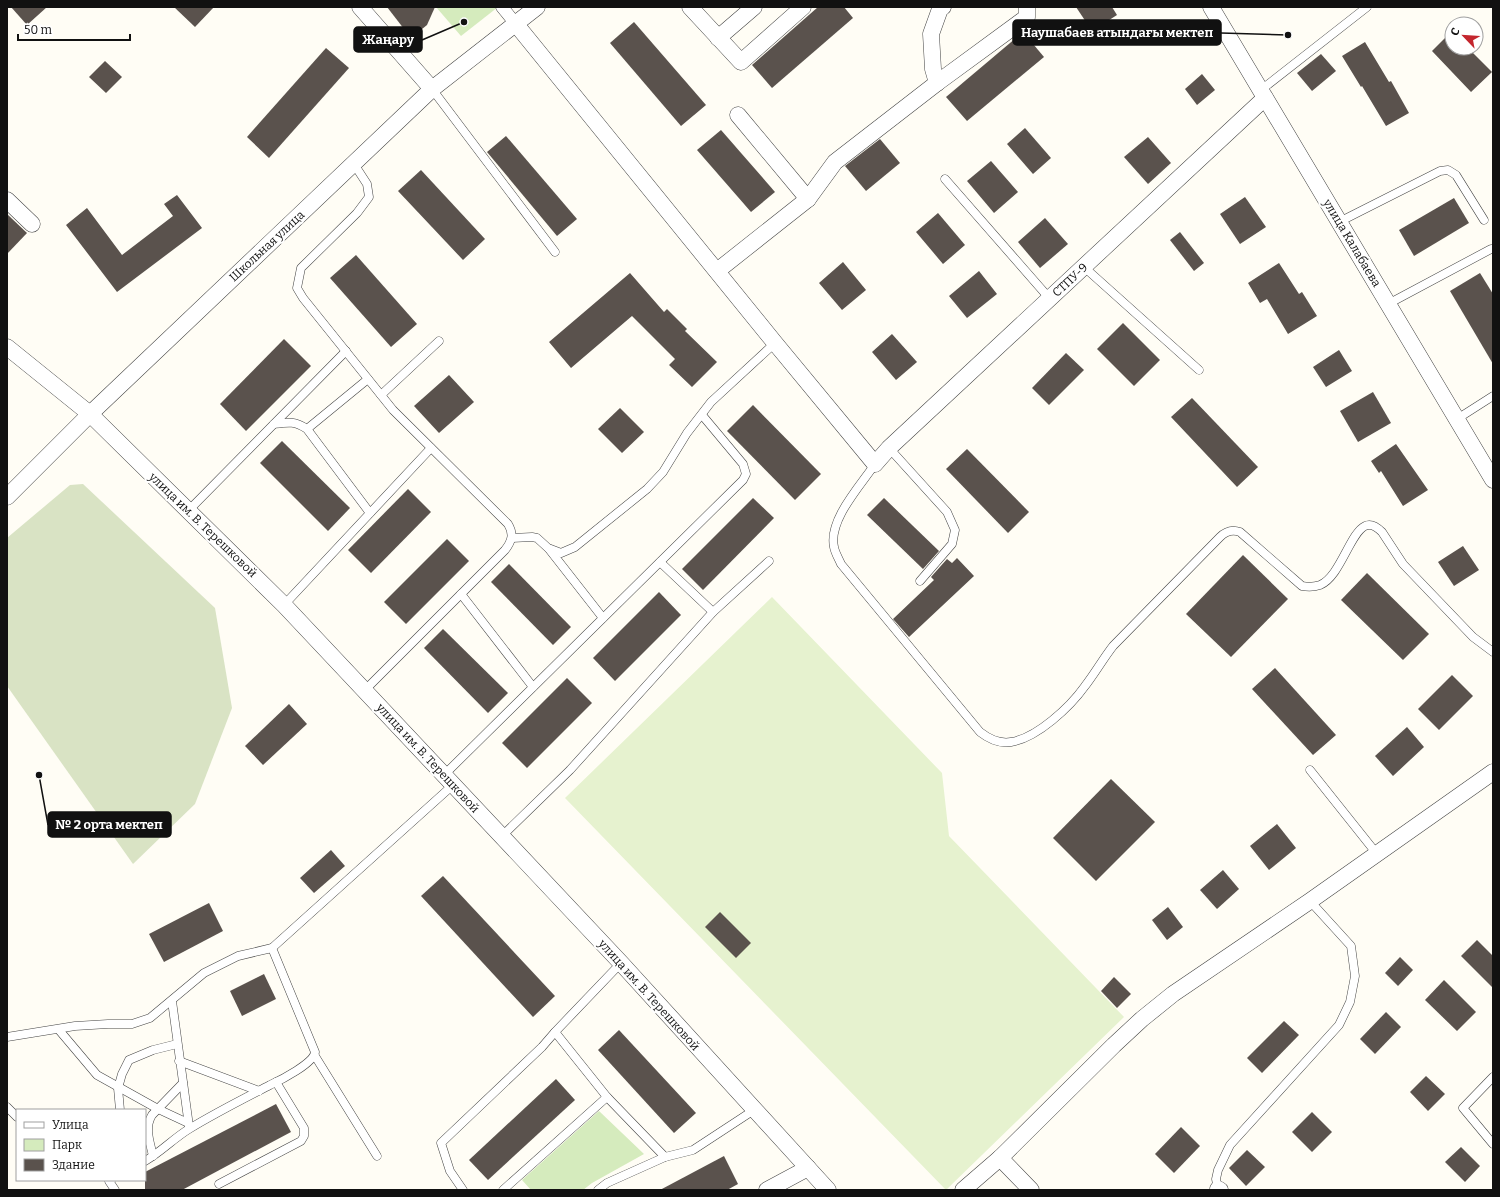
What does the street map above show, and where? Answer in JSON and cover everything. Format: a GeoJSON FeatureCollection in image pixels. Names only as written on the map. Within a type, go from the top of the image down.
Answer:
{"type":"FeatureCollection","features":[{"type":"Feature","properties":{"kind":"street"},"geometry":{"type":"LineString","coordinates":[[360,7],[432,89]]}},
{"type":"Feature","properties":{"kind":"street"},"geometry":{"type":"LineString","coordinates":[[502,7],[875,464]]}},
{"type":"Feature","properties":{"kind":"street","name":"Школьная улица"},"geometry":{"type":"LineString","coordinates":[[7,497],[90,414],[432,89],[537,7]]}},
{"type":"Feature","properties":{"kind":"street"},"geometry":{"type":"LineString","coordinates":[[690,7],[741,62],[803,7]]}},
{"type":"Feature","properties":{"kind":"street"},"geometry":{"type":"LineString","coordinates":[[718,38],[754,7]]}},
{"type":"Feature","properties":{"kind":"street"},"geometry":{"type":"LineString","coordinates":[[937,82],[932,69],[931,34],[940,9],[943,7]]}},
{"type":"Feature","properties":{"kind":"street"},"geometry":{"type":"LineString","coordinates":[[717,271],[808,199],[835,162],[937,82],[1026,17],[1027,7]]}},
{"type":"Feature","properties":{"kind":"street","name":"улица Калабаева"},"geometry":{"type":"LineString","coordinates":[[1211,7],[1493,480]]}},
{"type":"Feature","properties":{"kind":"street","name":"СТПУ-9"},"geometry":{"type":"LineString","coordinates":[[875,464],[889,448],[1084,267],[1263,94]]}},
{"type":"Feature","properties":{"kind":"street"},"geometry":{"type":"LineString","coordinates":[[738,115],[808,199]]}},
{"type":"Feature","properties":{"kind":"street"},"geometry":{"type":"LineString","coordinates":[[7,200],[32,224]]}},
{"type":"Feature","properties":{"kind":"street","name":"улица им. В. Терешковой"},"geometry":{"type":"LineString","coordinates":[[7,347],[90,414],[284,605],[621,963],[828,1190]]}},
{"type":"Feature","properties":{"kind":"street"},"geometry":{"type":"LineString","coordinates":[[963,1190],[1000,1158],[1114,1045],[1142,1019],[1173,994],[1310,901],[1493,772]]}},
{"type":"Feature","properties":{"kind":"street"},"geometry":{"type":"LineString","coordinates":[[1000,1158],[1031,1190]]}},
{"type":"Feature","properties":{"kind":"street"},"geometry":{"type":"LineString","coordinates":[[767,1190],[808,1168]]}},
{"type":"Feature","properties":{"kind":"lane"},"geometry":{"type":"LineString","coordinates":[[1263,94],[1367,7]]}},
{"type":"Feature","properties":{"kind":"lane"},"geometry":{"type":"LineString","coordinates":[[432,89],[554,252]]}},
{"type":"Feature","properties":{"kind":"lane"},"geometry":{"type":"LineString","coordinates":[[354,164],[367,184],[369,197],[358,214],[301,268],[297,288],[303,298],[393,410],[508,524],[512,530],[512,538],[505,550],[365,690]]}},
{"type":"Feature","properties":{"kind":"lane"},"geometry":{"type":"LineString","coordinates":[[1339,222],[1440,171],[1448,170],[1456,176],[1484,220]]}},
{"type":"Feature","properties":{"kind":"lane"},"geometry":{"type":"LineString","coordinates":[[945,179],[1050,299]]}},
{"type":"Feature","properties":{"kind":"lane"},"geometry":{"type":"LineString","coordinates":[[1388,304],[1493,249]]}},
{"type":"Feature","properties":{"kind":"lane"},"geometry":{"type":"LineString","coordinates":[[1084,267],[1199,370]]}},
{"type":"Feature","properties":{"kind":"lane"},"geometry":{"type":"LineString","coordinates":[[381,395],[439,341]]}},
{"type":"Feature","properties":{"kind":"lane"},"geometry":{"type":"LineString","coordinates":[[548,548],[562,553],[575,547],[647,489],[663,472],[687,433],[711,402],[775,343]]}},
{"type":"Feature","properties":{"kind":"lane"},"geometry":{"type":"LineString","coordinates":[[188,511],[346,351]]}},
{"type":"Feature","properties":{"kind":"lane"},"geometry":{"type":"LineString","coordinates":[[307,429],[368,379]]}},
{"type":"Feature","properties":{"kind":"lane"},"geometry":{"type":"LineString","coordinates":[[1457,419],[1493,396]]}},
{"type":"Feature","properties":{"kind":"lane"},"geometry":{"type":"LineString","coordinates":[[7,1037],[59,1030],[75,1026],[132,1024],[150,1018],[204,973],[238,956],[272,948],[449,780],[533,687],[743,480],[746,474],[743,464],[702,415]]}},
{"type":"Feature","properties":{"kind":"lane"},"geometry":{"type":"LineString","coordinates":[[274,424],[293,422],[300,424],[307,429],[370,513]]}},
{"type":"Feature","properties":{"kind":"lane"},"geometry":{"type":"LineString","coordinates":[[284,605],[431,448]]}},
{"type":"Feature","properties":{"kind":"lane"},"geometry":{"type":"LineString","coordinates":[[889,448],[947,512],[955,530],[952,544],[920,580]]}},
{"type":"Feature","properties":{"kind":"lane"},"geometry":{"type":"LineString","coordinates":[[875,464],[838,520],[833,536],[834,548],[841,564],[980,732],[989,739],[997,742],[1010,742],[1026,738],[1066,708],[1085,686],[1113,646],[1225,532],[1232,530],[1240,532],[1302,586],[1312,587],[1322,585],[1332,575],[1364,526],[1368,525],[1378,528],[1403,564],[1473,637],[1493,652]]}},
{"type":"Feature","properties":{"kind":"lane"},"geometry":{"type":"LineString","coordinates":[[512,538],[536,538],[548,548],[603,618]]}},
{"type":"Feature","properties":{"kind":"lane"},"geometry":{"type":"LineString","coordinates":[[502,836],[570,770],[713,612],[769,561]]}},
{"type":"Feature","properties":{"kind":"lane"},"geometry":{"type":"LineString","coordinates":[[660,562],[713,612]]}},
{"type":"Feature","properties":{"kind":"lane"},"geometry":{"type":"LineString","coordinates":[[460,594],[533,687]]}},
{"type":"Feature","properties":{"kind":"lane"},"geometry":{"type":"LineString","coordinates":[[1310,770],[1377,854]]}},
{"type":"Feature","properties":{"kind":"lane"},"geometry":{"type":"LineString","coordinates":[[1218,1190],[1216,1180],[1218,1170],[1230,1145],[1339,1025],[1350,1002],[1355,976],[1350,946],[1310,901]]}},
{"type":"Feature","properties":{"kind":"lane"},"geometry":{"type":"LineString","coordinates":[[272,948],[315,1052],[315,1056],[377,1156]]}},
{"type":"Feature","properties":{"kind":"lane"},"geometry":{"type":"LineString","coordinates":[[463,1190],[450,1171],[441,1143],[542,1047],[621,963]]}},
{"type":"Feature","properties":{"kind":"lane"},"geometry":{"type":"LineString","coordinates":[[172,1001],[189,1126]]}},
{"type":"Feature","properties":{"kind":"lane"},"geometry":{"type":"LineString","coordinates":[[59,1030],[97,1075],[189,1126]]}},
{"type":"Feature","properties":{"kind":"lane"},"geometry":{"type":"LineString","coordinates":[[555,1032],[607,1097],[665,1158]]}},
{"type":"Feature","properties":{"kind":"lane"},"geometry":{"type":"LineString","coordinates":[[120,1109],[118,1088],[122,1074],[129,1060],[153,1050],[177,1044]]}},
{"type":"Feature","properties":{"kind":"lane"},"geometry":{"type":"LineString","coordinates":[[146,1160],[189,1126],[276,1082],[315,1056]]}},
{"type":"Feature","properties":{"kind":"lane"},"geometry":{"type":"LineString","coordinates":[[179,1061],[259,1091]]}},
{"type":"Feature","properties":{"kind":"lane"},"geometry":{"type":"LineString","coordinates":[[1493,1077],[1462,1108],[1493,1144]]}},
{"type":"Feature","properties":{"kind":"lane"},"geometry":{"type":"LineString","coordinates":[[219,1184],[301,1141],[304,1136],[304,1128],[276,1082]]}},
{"type":"Feature","properties":{"kind":"lane"},"geometry":{"type":"LineString","coordinates":[[153,1156],[147,1128],[152,1115],[183,1083]]}},
{"type":"Feature","properties":{"kind":"lane"},"geometry":{"type":"LineString","coordinates":[[503,1190],[607,1097]]}},
{"type":"Feature","properties":{"kind":"lane"},"geometry":{"type":"LineString","coordinates":[[7,1107],[16,1116]]}},
{"type":"Feature","properties":{"kind":"lane"},"geometry":{"type":"LineString","coordinates":[[598,1190],[607,1183],[665,1158],[693,1150],[754,1110]]}},
{"type":"Feature","properties":{"kind":"lane"},"geometry":{"type":"LineString","coordinates":[[110,1181],[115,1190]]}},
{"type":"Feature","properties":{"kind":"green space"},"geometry":{"type":"Polygon","coordinates":[[[436,7],[498,7],[461,36],[436,7]]]}},
{"type":"Feature","properties":{"kind":"green space"},"geometry":{"type":"Polygon","coordinates":[[[83,484],[215,608],[232,708],[195,804],[133,864],[7,686],[7,538],[70,485],[83,484]]]}},
{"type":"Feature","properties":{"kind":"green space"},"geometry":{"type":"Polygon","coordinates":[[[772,597],[942,773],[949,836],[1124,1017],[946,1190],[565,798],[772,597]]]}},
{"type":"Feature","properties":{"kind":"green space"},"geometry":{"type":"Polygon","coordinates":[[[599,1111],[644,1154],[592,1183],[583,1190],[531,1190],[522,1180],[599,1111]]]}},
{"type":"Feature","properties":{"kind":"building"},"geometry":{"type":"Polygon","coordinates":[[[11,7],[47,7],[27,25],[11,7]]]}},
{"type":"Feature","properties":{"kind":"building"},"geometry":{"type":"Polygon","coordinates":[[[174,7],[214,7],[195,27],[174,7]]]}},
{"type":"Feature","properties":{"kind":"building"},"geometry":{"type":"Polygon","coordinates":[[[387,7],[435,7],[427,25],[411,38],[387,7]]]}},
{"type":"Feature","properties":{"kind":"building"},"geometry":{"type":"Polygon","coordinates":[[[818,7],[844,7],[853,18],[772,88],[752,65],[818,7]]]}},
{"type":"Feature","properties":{"kind":"building"},"geometry":{"type":"Polygon","coordinates":[[[1076,7],[1112,7],[1117,15],[1092,31],[1076,7]]]}},
{"type":"Feature","properties":{"kind":"building"},"geometry":{"type":"Polygon","coordinates":[[[634,22],[706,105],[681,126],[610,43],[634,22]]]}},
{"type":"Feature","properties":{"kind":"building"},"geometry":{"type":"Polygon","coordinates":[[[1023,32],[1044,57],[967,121],[946,97],[1023,32]]]}},
{"type":"Feature","properties":{"kind":"building"},"geometry":{"type":"Polygon","coordinates":[[[1444,39],[1444,56],[1476,56],[1492,72],[1471,92],[1432,51],[1444,39]]]}},
{"type":"Feature","properties":{"kind":"building"},"geometry":{"type":"Polygon","coordinates":[[[1365,42],[1389,82],[1391,81],[1409,113],[1386,126],[1342,56],[1365,42]]]}},
{"type":"Feature","properties":{"kind":"building"},"geometry":{"type":"Polygon","coordinates":[[[326,48],[349,68],[269,158],[247,137],[326,48]]]}},
{"type":"Feature","properties":{"kind":"building"},"geometry":{"type":"Polygon","coordinates":[[[1321,54],[1336,71],[1312,91],[1297,73],[1321,54]]]}},
{"type":"Feature","properties":{"kind":"building"},"geometry":{"type":"Polygon","coordinates":[[[105,61],[122,77],[106,93],[89,77],[105,61]]]}},
{"type":"Feature","properties":{"kind":"building"},"geometry":{"type":"Polygon","coordinates":[[[1202,74],[1215,90],[1197,105],[1185,89],[1202,74]]]}},
{"type":"Feature","properties":{"kind":"building"},"geometry":{"type":"Polygon","coordinates":[[[1025,128],[1051,158],[1033,174],[1007,144],[1025,128]]]}},
{"type":"Feature","properties":{"kind":"building"},"geometry":{"type":"Polygon","coordinates":[[[721,130],[775,192],[751,212],[697,150],[721,130]]]}},
{"type":"Feature","properties":{"kind":"building"},"geometry":{"type":"Polygon","coordinates":[[[506,136],[577,219],[557,236],[487,152],[506,136]]]}},
{"type":"Feature","properties":{"kind":"building"},"geometry":{"type":"Polygon","coordinates":[[[1148,137],[1171,163],[1148,184],[1124,157],[1148,137]]]}},
{"type":"Feature","properties":{"kind":"building"},"geometry":{"type":"Polygon","coordinates":[[[880,139],[900,163],[866,191],[845,166],[880,139]]]}},
{"type":"Feature","properties":{"kind":"building"},"geometry":{"type":"Polygon","coordinates":[[[991,161],[1018,192],[994,213],[967,181],[991,161]]]}},
{"type":"Feature","properties":{"kind":"building"},"geometry":{"type":"Polygon","coordinates":[[[421,170],[485,239],[463,260],[398,191],[421,170]]]}},
{"type":"Feature","properties":{"kind":"building"},"geometry":{"type":"Polygon","coordinates":[[[177,195],[202,228],[117,292],[66,225],[87,208],[122,255],[173,216],[164,204],[177,195]]]}},
{"type":"Feature","properties":{"kind":"building"},"geometry":{"type":"Polygon","coordinates":[[[1245,197],[1266,227],[1240,244],[1220,214],[1245,197]]]}},
{"type":"Feature","properties":{"kind":"building"},"geometry":{"type":"Polygon","coordinates":[[[1454,198],[1469,223],[1414,256],[1399,230],[1454,198]]]}},
{"type":"Feature","properties":{"kind":"building"},"geometry":{"type":"Polygon","coordinates":[[[938,213],[965,245],[943,264],[916,232],[938,213]]]}},
{"type":"Feature","properties":{"kind":"building"},"geometry":{"type":"Polygon","coordinates":[[[7,214],[27,233],[7,254],[7,214]]]}},
{"type":"Feature","properties":{"kind":"building"},"geometry":{"type":"Polygon","coordinates":[[[1045,218],[1068,244],[1040,268],[1018,242],[1045,218]]]}},
{"type":"Feature","properties":{"kind":"building"},"geometry":{"type":"Polygon","coordinates":[[[1180,232],[1204,263],[1194,271],[1170,240],[1180,232]]]}},
{"type":"Feature","properties":{"kind":"building"},"geometry":{"type":"Polygon","coordinates":[[[356,255],[417,324],[391,347],[330,278],[356,255]]]}},
{"type":"Feature","properties":{"kind":"building"},"geometry":{"type":"Polygon","coordinates":[[[843,262],[866,290],[842,310],[819,283],[843,262]]]}},
{"type":"Feature","properties":{"kind":"building"},"geometry":{"type":"Polygon","coordinates":[[[1279,263],[1299,294],[1302,292],[1317,316],[1288,334],[1267,299],[1260,303],[1248,283],[1279,263]]]}},
{"type":"Feature","properties":{"kind":"building"},"geometry":{"type":"Polygon","coordinates":[[[979,271],[997,294],[967,318],[949,296],[979,271]]]}},
{"type":"Feature","properties":{"kind":"building"},"geometry":{"type":"Polygon","coordinates":[[[630,273],[664,312],[667,309],[687,329],[685,331],[717,362],[692,387],[669,365],[675,359],[632,316],[571,368],[549,342],[630,273]]]}},
{"type":"Feature","properties":{"kind":"building"},"geometry":{"type":"Polygon","coordinates":[[[1480,273],[1493,294],[1493,364],[1450,291],[1480,273]]]}},
{"type":"Feature","properties":{"kind":"building"},"geometry":{"type":"Polygon","coordinates":[[[1123,323],[1160,360],[1134,386],[1097,349],[1123,323]]]}},
{"type":"Feature","properties":{"kind":"building"},"geometry":{"type":"Polygon","coordinates":[[[892,334],[917,362],[896,380],[872,352],[892,334]]]}},
{"type":"Feature","properties":{"kind":"building"},"geometry":{"type":"Polygon","coordinates":[[[284,339],[311,366],[246,431],[220,404],[284,339]]]}},
{"type":"Feature","properties":{"kind":"building"},"geometry":{"type":"Polygon","coordinates":[[[1339,350],[1352,371],[1326,387],[1313,367],[1339,350]]]}},
{"type":"Feature","properties":{"kind":"building"},"geometry":{"type":"Polygon","coordinates":[[[1066,353],[1084,370],[1049,405],[1032,388],[1066,353]]]}},
{"type":"Feature","properties":{"kind":"building"},"geometry":{"type":"Polygon","coordinates":[[[449,375],[474,402],[439,433],[414,406],[449,375]]]}},
{"type":"Feature","properties":{"kind":"building"},"geometry":{"type":"Polygon","coordinates":[[[1373,392],[1391,423],[1358,442],[1340,411],[1373,392]]]}},
{"type":"Feature","properties":{"kind":"building"},"geometry":{"type":"Polygon","coordinates":[[[1192,398],[1258,467],[1237,487],[1171,417],[1192,398]]]}},
{"type":"Feature","properties":{"kind":"building"},"geometry":{"type":"Polygon","coordinates":[[[753,405],[821,474],[795,500],[727,431],[753,405]]]}},
{"type":"Feature","properties":{"kind":"building"},"geometry":{"type":"Polygon","coordinates":[[[620,408],[644,432],[622,453],[598,429],[620,408]]]}},
{"type":"Feature","properties":{"kind":"building"},"geometry":{"type":"Polygon","coordinates":[[[282,441],[350,508],[328,531],[260,463],[282,441]]]}},
{"type":"Feature","properties":{"kind":"building"},"geometry":{"type":"Polygon","coordinates":[[[1396,444],[1428,490],[1403,506],[1381,471],[1379,473],[1371,461],[1396,444]]]}},
{"type":"Feature","properties":{"kind":"building"},"geometry":{"type":"Polygon","coordinates":[[[967,449],[1029,512],[1008,533],[946,469],[967,449]]]}},
{"type":"Feature","properties":{"kind":"building"},"geometry":{"type":"Polygon","coordinates":[[[408,489],[431,512],[371,573],[348,550],[408,489]]]}},
{"type":"Feature","properties":{"kind":"building"},"geometry":{"type":"Polygon","coordinates":[[[753,498],[774,518],[703,590],[682,569],[753,498]]]}},
{"type":"Feature","properties":{"kind":"building"},"geometry":{"type":"Polygon","coordinates":[[[884,498],[939,551],[923,569],[867,515],[884,498]]]}},
{"type":"Feature","properties":{"kind":"building"},"geometry":{"type":"Polygon","coordinates":[[[447,539],[469,561],[406,624],[384,602],[447,539]]]}},
{"type":"Feature","properties":{"kind":"building"},"geometry":{"type":"Polygon","coordinates":[[[1463,546],[1479,570],[1454,586],[1438,562],[1463,546]]]}},
{"type":"Feature","properties":{"kind":"building"},"geometry":{"type":"Polygon","coordinates":[[[1243,555],[1288,599],[1231,657],[1186,614],[1243,555]]]}},
{"type":"Feature","properties":{"kind":"building"},"geometry":{"type":"Polygon","coordinates":[[[957,558],[974,576],[909,637],[893,619],[934,580],[931,577],[947,559],[952,563],[957,558]]]}},
{"type":"Feature","properties":{"kind":"building"},"geometry":{"type":"Polygon","coordinates":[[[509,564],[571,627],[553,645],[491,582],[509,564]]]}},
{"type":"Feature","properties":{"kind":"building"},"geometry":{"type":"Polygon","coordinates":[[[1367,573],[1429,634],[1403,660],[1341,600],[1367,573]]]}},
{"type":"Feature","properties":{"kind":"building"},"geometry":{"type":"Polygon","coordinates":[[[659,592],[681,615],[615,681],[593,658],[659,592]]]}},
{"type":"Feature","properties":{"kind":"building"},"geometry":{"type":"Polygon","coordinates":[[[443,629],[508,693],[488,713],[424,648],[443,629]]]}},
{"type":"Feature","properties":{"kind":"building"},"geometry":{"type":"Polygon","coordinates":[[[1275,668],[1336,735],[1313,755],[1252,689],[1275,668]]]}},
{"type":"Feature","properties":{"kind":"building"},"geometry":{"type":"Polygon","coordinates":[[[1452,675],[1473,696],[1439,730],[1418,709],[1452,675]]]}},
{"type":"Feature","properties":{"kind":"building"},"geometry":{"type":"Polygon","coordinates":[[[567,678],[592,703],[527,768],[502,743],[567,678]]]}},
{"type":"Feature","properties":{"kind":"building"},"geometry":{"type":"Polygon","coordinates":[[[289,704],[307,724],[263,765],[245,746],[289,704]]]}},
{"type":"Feature","properties":{"kind":"building"},"geometry":{"type":"Polygon","coordinates":[[[1407,727],[1424,747],[1393,776],[1375,756],[1407,727]]]}},
{"type":"Feature","properties":{"kind":"building"},"geometry":{"type":"Polygon","coordinates":[[[1111,779],[1155,822],[1096,881],[1053,838],[1111,779]]]}},
{"type":"Feature","properties":{"kind":"building"},"geometry":{"type":"Polygon","coordinates":[[[1277,824],[1296,848],[1269,870],[1250,846],[1277,824]]]}},
{"type":"Feature","properties":{"kind":"building"},"geometry":{"type":"Polygon","coordinates":[[[331,850],[345,866],[314,893],[300,878],[331,850]]]}},
{"type":"Feature","properties":{"kind":"building"},"geometry":{"type":"Polygon","coordinates":[[[1223,870],[1239,889],[1217,909],[1200,890],[1223,870]]]}},
{"type":"Feature","properties":{"kind":"building"},"geometry":{"type":"Polygon","coordinates":[[[443,876],[555,996],[533,1017],[421,896],[443,876]]]}},
{"type":"Feature","properties":{"kind":"building"},"geometry":{"type":"Polygon","coordinates":[[[209,903],[223,931],[164,962],[149,934],[209,903]]]}},
{"type":"Feature","properties":{"kind":"building"},"geometry":{"type":"Polygon","coordinates":[[[1168,907],[1183,927],[1167,940],[1152,920],[1168,907]]]}},
{"type":"Feature","properties":{"kind":"building"},"geometry":{"type":"Polygon","coordinates":[[[720,912],[751,943],[736,958],[705,927],[720,912]]]}},
{"type":"Feature","properties":{"kind":"building"},"geometry":{"type":"Polygon","coordinates":[[[1477,940],[1493,956],[1493,988],[1461,956],[1477,940]]]}},
{"type":"Feature","properties":{"kind":"building"},"geometry":{"type":"Polygon","coordinates":[[[1400,957],[1413,970],[1398,986],[1385,973],[1400,957]]]}},
{"type":"Feature","properties":{"kind":"building"},"geometry":{"type":"Polygon","coordinates":[[[264,974],[276,999],[242,1016],[230,991],[264,974]]]}},
{"type":"Feature","properties":{"kind":"building"},"geometry":{"type":"Polygon","coordinates":[[[1114,977],[1131,994],[1117,1008],[1101,991],[1114,977]]]}},
{"type":"Feature","properties":{"kind":"building"},"geometry":{"type":"Polygon","coordinates":[[[1444,980],[1476,1012],[1457,1031],[1425,1000],[1444,980]]]}},
{"type":"Feature","properties":{"kind":"building"},"geometry":{"type":"Polygon","coordinates":[[[1386,1012],[1401,1027],[1375,1054],[1360,1039],[1386,1012]]]}},
{"type":"Feature","properties":{"kind":"building"},"geometry":{"type":"Polygon","coordinates":[[[1284,1021],[1299,1035],[1262,1073],[1247,1058],[1284,1021]]]}},
{"type":"Feature","properties":{"kind":"building"},"geometry":{"type":"Polygon","coordinates":[[[619,1030],[696,1113],[674,1133],[598,1050],[619,1030]]]}},
{"type":"Feature","properties":{"kind":"building"},"geometry":{"type":"Polygon","coordinates":[[[1426,1076],[1445,1094],[1428,1111],[1410,1092],[1426,1076]]]}},
{"type":"Feature","properties":{"kind":"building"},"geometry":{"type":"Polygon","coordinates":[[[556,1079],[575,1100],[488,1180],[469,1160],[556,1079]]]}},
{"type":"Feature","properties":{"kind":"building"},"geometry":{"type":"Polygon","coordinates":[[[276,1104],[291,1132],[182,1190],[145,1190],[146,1171],[276,1104]]]}},
{"type":"Feature","properties":{"kind":"building"},"geometry":{"type":"Polygon","coordinates":[[[1312,1112],[1332,1132],[1312,1152],[1292,1132],[1312,1112]]]}},
{"type":"Feature","properties":{"kind":"building"},"geometry":{"type":"Polygon","coordinates":[[[1181,1127],[1200,1146],[1174,1173],[1155,1154],[1181,1127]]]}},
{"type":"Feature","properties":{"kind":"building"},"geometry":{"type":"Polygon","coordinates":[[[1461,1147],[1480,1166],[1465,1182],[1445,1162],[1461,1147]]]}},
{"type":"Feature","properties":{"kind":"building"},"geometry":{"type":"Polygon","coordinates":[[[1247,1150],[1265,1167],[1246,1186],[1229,1168],[1247,1150]]]}},
{"type":"Feature","properties":{"kind":"building"},"geometry":{"type":"Polygon","coordinates":[[[724,1156],[738,1184],[727,1190],[660,1190],[724,1156]]]}},
{"type":"Feature","properties":{"kind":"place","name":"Жаңару"},"geometry":{"type":"Point","coordinates":[464,22]}},
{"type":"Feature","properties":{"kind":"place","name":"Наушабаев атындағы мектеп"},"geometry":{"type":"Point","coordinates":[1288,35]}},
{"type":"Feature","properties":{"kind":"place","name":"№ 2 орта мектеп"},"geometry":{"type":"Point","coordinates":[39,775]}}]}
